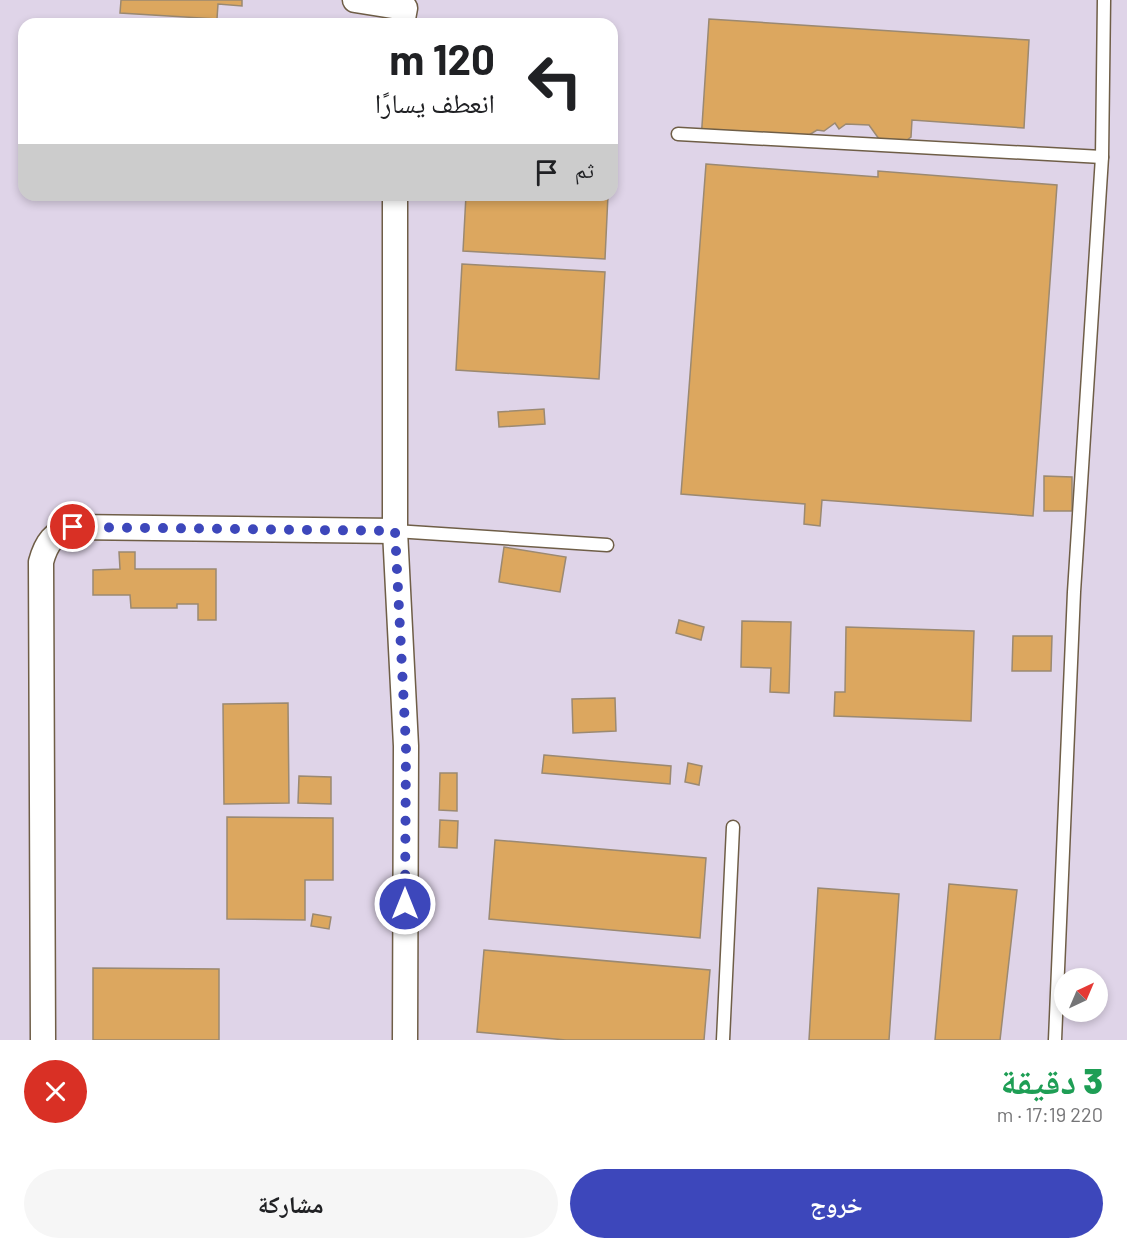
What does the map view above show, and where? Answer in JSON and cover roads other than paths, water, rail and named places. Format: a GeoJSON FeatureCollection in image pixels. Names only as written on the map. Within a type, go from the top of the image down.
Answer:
{"type":"FeatureCollection","features":[{"type":"Feature","properties":{"kind":"street"},"geometry":{"type":"LineString","coordinates":[[355,0],[406,11]]}},
{"type":"Feature","properties":{"kind":"street"},"geometry":{"type":"LineString","coordinates":[[395,201],[395,531],[406,746],[405,1040]]}},
{"type":"Feature","properties":{"kind":"street"},"geometry":{"type":"LineString","coordinates":[[43,1040],[41,562],[49,541],[60,530],[73,527],[395,531]]}},
{"type":"Feature","properties":{"kind":"lane"},"geometry":{"type":"LineString","coordinates":[[1055,1040],[1074,592],[1102,157],[1104,0]]}},
{"type":"Feature","properties":{"kind":"lane"},"geometry":{"type":"LineString","coordinates":[[678,134],[1102,157]]}},
{"type":"Feature","properties":{"kind":"lane"},"geometry":{"type":"LineString","coordinates":[[395,531],[607,545]]}},
{"type":"Feature","properties":{"kind":"lane"},"geometry":{"type":"LineString","coordinates":[[723,1040],[733,827]]}}]}
